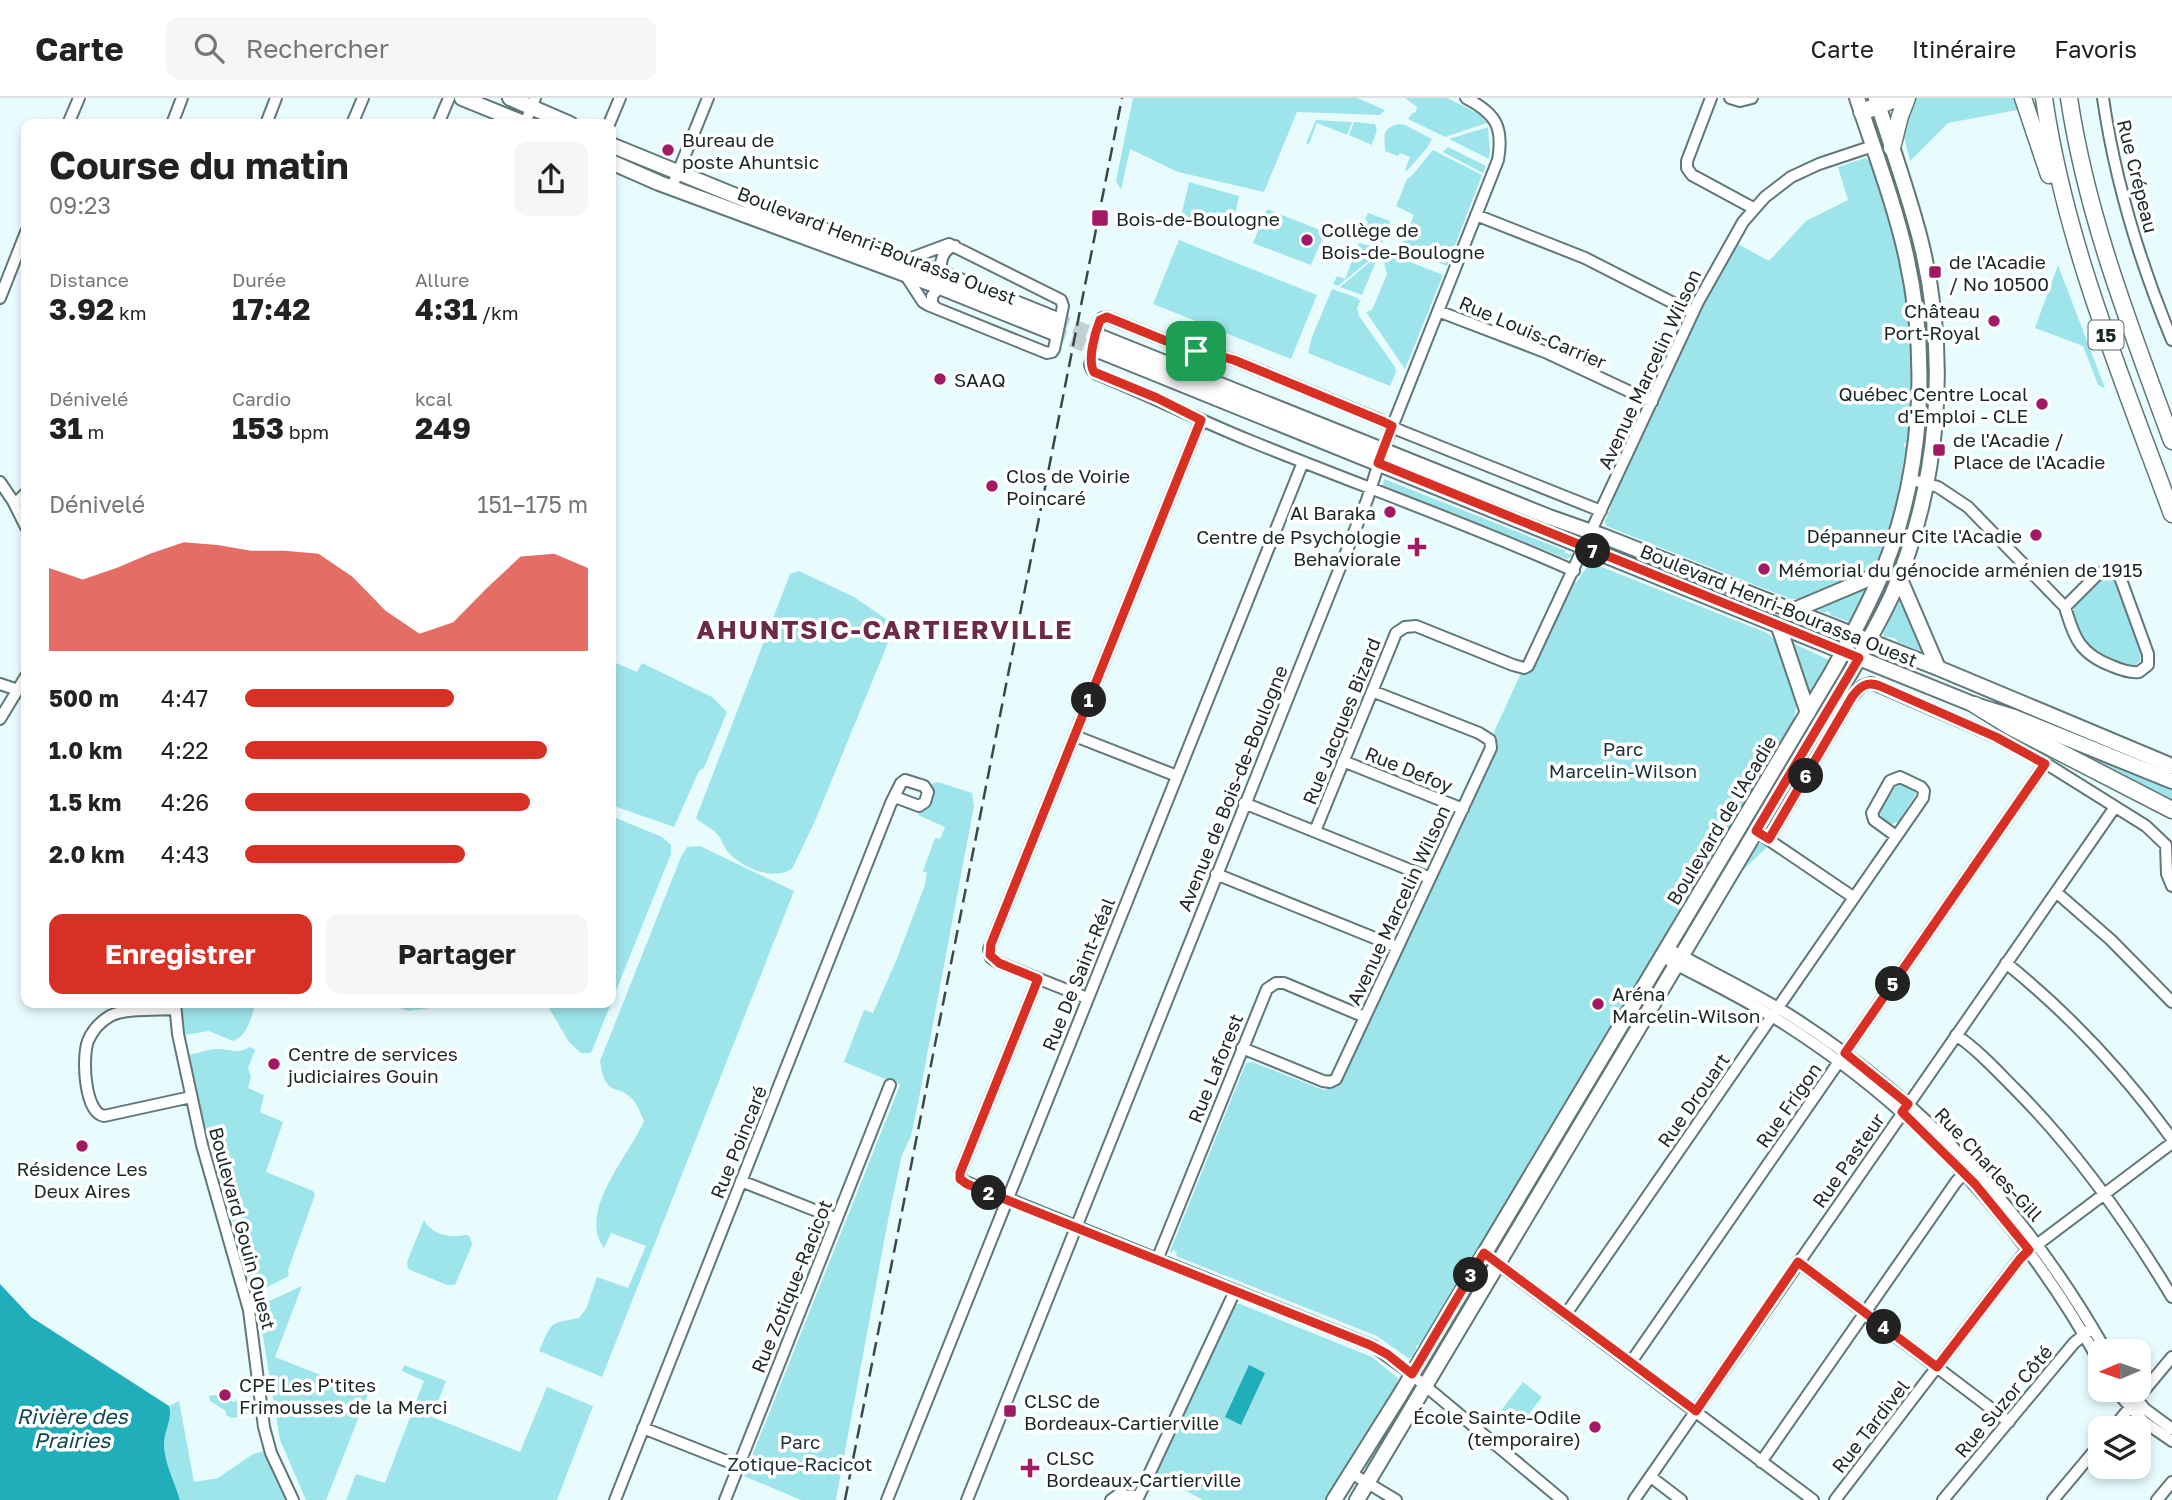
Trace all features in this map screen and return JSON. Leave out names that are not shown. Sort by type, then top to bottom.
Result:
[{"type":"highway","points":[[1859,105],[1898,98]]},
{"type":"highway","points":[[1892,148],[1906,98]]},
{"type":"highway","points":[[2023,98],[2080,257]]},
{"type":"highway","name":"15","points":[[2044,98],[2060,187],[2080,257],[2098,314],[2172,514]]},
{"type":"highway","name":"15","points":[[2069,98],[2078,152],[2096,228],[2172,442]]},
{"type":"highway","points":[[1975,705],[2011,727],[2172,810]]},
{"type":"main road","points":[[462,98],[513,119]]},
{"type":"main road","points":[[510,98],[534,103],[561,119]]},
{"type":"main road","name":"Boulevard de l'Acadie","points":[[1357,1500],[1679,960],[1763,835],[1869,641],[1899,577],[1912,540],[1926,483],[1934,428],[1937,366],[1933,303],[1926,261],[1877,102]]},
{"type":"main road","name":"Boulevard de l'Acadie","points":[[1334,1500],[1808,713],[1853,635],[1882,573],[1901,516],[1909,479],[1917,421],[1919,369],[1916,311],[1908,265],[1896,217],[1859,105]]},
{"type":"main road","name":"Boulevard Henri-Bourassa Ouest","points":[[616,148],[675,181],[906,276],[940,280]]},
{"type":"main road","name":"Boulevard Henri-Bourassa Ouest","points":[[616,163],[790,218],[906,260],[940,280],[1054,326]]},
{"type":"main road","points":[[1908,265],[1926,261]]},
{"type":"main road","name":"Boulevard Henri-Bourassa Ouest","points":[[1101,345],[1380,456],[1591,533],[1938,668],[2172,766]]},
{"type":"main road","name":"Boulevard Henri-Bourassa Ouest","points":[[1380,456],[1585,547],[1779,627],[2172,780]]},
{"type":"main road","points":[[1792,611],[1882,573]]},
{"type":"main road","points":[[1899,577],[1938,668]]},
{"type":"main road","points":[[1779,627],[1808,713]]},
{"type":"street","points":[[70,119],[79,98]]},
{"type":"street","points":[[174,119],[182,98]]},
{"type":"street","points":[[267,119],[276,98]]},
{"type":"street","points":[[354,119],[363,98]]},
{"type":"street","points":[[440,119],[449,98]]},
{"type":"street","points":[[611,119],[620,98]]},
{"type":"street","points":[[675,181],[708,98]]},
{"type":"street","name":"Avenue de Bois-de-Boulogne","points":[[967,1500],[1498,160],[1499,140],[1492,116],[1484,107],[1466,98]]},
{"type":"street","points":[[1711,98],[1687,161],[1687,168],[1692,175],[1753,208]]},
{"type":"street","points":[[1730,98],[1740,101],[1752,98]]},
{"type":"street","name":"Rue Crépeau","points":[[2103,98],[2113,156],[2130,221],[2172,340]]},
{"type":"street","name":"Avenue Marcelin Wilson","points":[[1522,667],[1527,667],[1531,662],[1693,313],[1729,244],[1753,208],[1774,189],[1802,171],[1873,146]]},
{"type":"street","points":[[1476,215],[1585,258],[1693,313]]},
{"type":"street","name":"Boulevard Henri-Bourassa Ouest","points":[[906,260],[943,244],[955,246],[1062,301],[1063,306],[1051,353],[936,308]]},
{"type":"street","points":[[0,298],[21,245]]},
{"type":"street","name":"Boulevard Henri-Bourassa Ouest","points":[[940,280],[941,263],[945,254],[955,246]]},
{"type":"street","points":[[906,276],[923,302],[936,308]]},
{"type":"street","points":[[936,308],[932,303],[932,296],[940,280]]},
{"type":"street","name":"Rue Louis-Carrier","points":[[1438,311],[1545,352],[1652,402]]},
{"type":"street","points":[[1574,571],[1201,420],[1094,372],[1090,365],[1100,320],[1111,318],[1176,345],[1234,360],[1601,511]]},
{"type":"street","points":[[1087,998],[999,963],[990,955],[991,944],[1201,420]]},
{"type":"street","name":"Rue De Saint-Réal","points":[[887,1500],[1303,461]]},
{"type":"street","points":[[1909,479],[1944,489],[1968,507],[2065,607],[2078,642],[2090,656],[2130,673],[2139,672],[2148,665],[2148,654],[2122,581],[2115,572],[2100,572],[2065,607]]},
{"type":"street","points":[[0,482],[21,517]]},
{"type":"street","points":[[15,504],[21,500]]},
{"type":"street","name":"Rue Jacques Bizard","points":[[1315,831],[1394,636],[1400,629],[1407,626],[1418,627],[1522,667]]},
{"type":"street","name":"Boulevard de l'Acadie","points":[[1763,835],[1852,697],[1864,685],[1871,683],[1996,737],[2045,764]]},
{"type":"street","points":[[0,684],[18,690]]},
{"type":"street","points":[[0,719],[21,685]]},
{"type":"street","name":"Avenue Marcelin Wilson","points":[[1242,1048],[1328,1082],[1337,1077],[1490,750],[1491,743],[1488,738],[1372,691]]},
{"type":"street","points":[[1075,736],[1177,776]]},
{"type":"street","name":"Rue Defoy","points":[[1343,761],[1463,809]]},
{"type":"street","points":[[2045,764],[2146,826],[2165,843],[2167,874],[2172,886]]},
{"type":"street","name":"Rue Frigon","points":[[1631,1362],[2045,764]]},
{"type":"street","name":"Rue Drouart","points":[[1566,1314],[1853,897],[1896,836],[1924,795],[1921,787],[1900,777],[1890,781],[1871,813],[1874,820],[1896,836]]},
{"type":"street","name":"Rue Poincaré","points":[[615,1500],[895,797]]},
{"type":"street","points":[[1244,803],[1430,878]]},
{"type":"street","name":"Rue Pasteur","points":[[1634,1500],[2115,807]]},
{"type":"street","points":[[1763,835],[1853,897]]},
{"type":"street","points":[[1216,874],[1397,947]]},
{"type":"street","points":[[2056,892],[2111,940],[2172,1002]]},
{"type":"street","name":"Rue Charles-Gill","points":[[1664,952],[1774,1012],[1842,1057],[1905,1108],[2004,1202],[2095,1339]]},
{"type":"street","points":[[2006,963],[2081,1032],[2143,1101],[2172,1141]]},
{"type":"street","points":[[1038,979],[960,1173],[960,1179],[1373,1346],[1412,1374],[1562,1500]]},
{"type":"street","name":"Rue Laforest","points":[[1157,1260],[1265,991],[1276,983],[1287,984],[1365,1017]]},
{"type":"street","points":[[159,1008],[119,1013],[102,1021],[91,1034],[86,1049],[88,1088],[94,1110],[100,1116],[191,1097]]},
{"type":"street","name":"Boulevard Gouin Ouest","points":[[175,1008],[191,1097],[249,1310],[265,1434],[274,1461],[293,1500]]},
{"type":"street","points":[[1956,1035],[1995,1068],[2059,1137],[2105,1194],[2172,1297]]},
{"type":"street","name":"Rue Zotique-Racicot","points":[[725,1500],[890,1085]]},
{"type":"street","name":"Rue Tardivel","points":[[1835,1500],[2020,1259],[2033,1246],[2172,1141]]},
{"type":"street","points":[[1761,1462],[1956,1182],[1968,1169]]},
{"type":"street","points":[[741,1181],[837,1219]]},
{"type":"street","points":[[1484,1253],[1813,1500]]},
{"type":"street","points":[[1798,1262],[2009,1422]]},
{"type":"street","points":[[1111,1500],[1118,1495],[1138,1498],[1235,1291]]},
{"type":"street","name":"Rue Charles-Gill","points":[[2088,1331],[2091,1339]]},
{"type":"street","name":"Rue Suzor Côté","points":[[1943,1500],[2074,1343],[2088,1331]]},
{"type":"street","points":[[2123,1416],[2172,1357]]},
{"type":"street","points":[[2130,1402],[2172,1429]]},
{"type":"street","points":[[2133,1404],[2150,1427],[2172,1441]]},
{"type":"street","points":[[643,1428],[738,1466]]},
{"type":"street","points":[[2053,1500],[2088,1458]]},
{"type":"street","points":[[1351,1473],[1396,1500]]},
{"type":"street","points":[[1651,1477],[1681,1500]]},
{"type":"street","points":[[2157,1500],[2172,1482]]},
{"type":"green space","points":[[1133,98],[1357,98],[1385,110],[1380,115],[1297,112],[1264,192],[1178,172],[1130,149],[1121,190],[1116,181]]},
{"type":"green space","points":[[1405,98],[1447,98],[1481,115],[1487,123],[1445,137],[1408,119],[1416,112],[1417,107]]},
{"type":"green space","points":[[1913,98],[2016,98],[2023,109],[1948,123],[1910,161],[1903,133]]},
{"type":"green space","points":[[1876,119],[1909,220],[1906,221],[1872,120]]},
{"type":"green space","points":[[1316,120],[1352,123],[1347,135],[1317,123],[1309,144],[1306,143]]},
{"type":"green space","points":[[1354,122],[1375,124],[1377,131],[1371,146],[1349,135]]},
{"type":"green space","points":[[1398,124],[1432,139],[1407,171],[1405,170],[1410,157],[1385,151],[1386,131]]},
{"type":"green space","points":[[1488,127],[1489,159],[1449,139]]},
{"type":"green space","points":[[1448,147],[1486,166],[1483,173],[1443,152]]},
{"type":"green space","points":[[1433,150],[1482,175],[1447,266],[1400,247],[1414,215],[1396,206],[1407,179]]},
{"type":"green space","points":[[1865,158],[1870,161],[1894,237],[1908,314],[1911,365],[1910,416],[1901,475],[1889,529],[1872,568],[1859,577],[1812,595],[1791,599],[1606,526],[1610,506],[1716,280],[1738,244],[1769,261],[1806,221],[1848,200],[1838,167]]},
{"type":"green space","points":[[1189,182],[1239,196],[1232,227],[1181,217]]},
{"type":"green space","points":[[1267,209],[1325,232],[1311,265],[1253,243]]},
{"type":"green space","points":[[1368,213],[1390,221],[1382,243],[1363,234]]},
{"type":"green space","points":[[1179,240],[1317,295],[1291,359],[1153,304]]},
{"type":"green space","points":[[1359,243],[1381,251],[1338,286],[1333,284],[1337,276],[1345,279]]},
{"type":"green space","points":[[1382,252],[1362,295],[1340,287]]},
{"type":"green space","points":[[1391,257],[1398,257],[1443,275],[1405,369],[1366,312],[1372,310],[1387,274],[1384,262]]},
{"type":"green space","points":[[2058,265],[2105,388],[2098,385],[2083,346],[2035,328]]},
{"type":"green space","points":[[1921,275],[1929,336],[1927,437],[1923,437],[1917,276]]},
{"type":"green space","points":[[1332,289],[1361,299],[1357,308],[1359,316],[1395,367],[1396,372],[1390,386],[1308,353]]},
{"type":"green space","points":[[1384,479],[1566,551],[1565,553],[1572,556],[1567,559],[1383,485]]},
{"type":"green space","name":"Parc Marcelin-Wilson","points":[[1592,563],[1767,633],[1779,647],[1786,664],[1797,701],[1794,719],[1420,1345],[1417,1345],[1413,1357],[1408,1358],[1377,1336],[1176,1256],[1177,1252],[1173,1250],[1171,1254],[1170,1251],[1246,1063],[1252,1062],[1324,1090],[1339,1083],[1495,750],[1497,742],[1494,732],[1520,675],[1529,673],[1534,667],[1574,582],[1576,583]]},
{"type":"green space","points":[[799,571],[854,597],[892,623],[890,638],[815,821],[792,869],[768,873],[751,868],[736,859],[726,850],[720,837],[696,818],[790,574]]},
{"type":"green space","points":[[2105,577],[2112,578],[2116,583],[2141,651],[2140,661],[2135,665],[2127,665],[2098,653],[2087,644],[2073,614],[2074,606]]},
{"type":"green space","points":[[1868,585],[1850,622],[1814,608]]},
{"type":"green space","points":[[1900,597],[1925,653],[1898,642],[1895,638],[1884,637]]},
{"type":"green space","points":[[1792,643],[1829,660],[1809,695]]},
{"type":"green space","points":[[616,663],[637,672],[642,663],[712,697],[727,712],[704,768],[699,771],[674,827],[616,807]]},
{"type":"green space","points":[[1809,723],[1803,741],[1682,944],[1678,941]]},
{"type":"green space","points":[[2035,734],[2172,790],[2172,807]]},
{"type":"green space","name":"Parc Zotique-Racicot","points":[[938,782],[972,793],[974,806],[919,1098],[911,1136],[902,1155],[889,1215],[836,1500],[801,1500],[744,1476],[900,1085],[844,1062],[864,1010],[873,1013],[896,961],[925,885],[927,873],[923,871],[935,838],[940,839],[945,827],[918,815],[929,808],[934,793],[931,784]]},
{"type":"green space","points":[[1896,785],[1908,786],[1916,794],[1898,822],[1891,824],[1882,818],[1879,812]]},
{"type":"green space","points":[[616,818],[662,837],[671,845],[671,854],[616,991]]},
{"type":"green space","points":[[1762,843],[1768,846],[1738,875],[1756,845]]},
{"type":"green space","points":[[700,846],[794,891],[602,1377],[539,1351],[552,1325],[579,1318],[586,1309],[597,1277],[628,1288],[646,1246],[611,1233],[604,1248],[597,1233],[597,1217],[608,1184],[644,1121],[628,1095],[609,1086],[600,1061],[681,857],[687,847]]},
{"type":"green space","points":[[1661,970],[1665,973],[1501,1246],[1497,1243]]},
{"type":"green space","points":[[181,1008],[254,1008],[246,1030],[233,1041],[209,1031],[184,1035]]},
{"type":"green space","points":[[400,1008],[429,1008],[409,1011]]},
{"type":"green space","points":[[549,1008],[609,1008],[591,1053],[581,1053],[569,1042]]},
{"type":"green space","points":[[250,1047],[255,1050],[248,1068],[251,1077],[248,1088],[264,1095],[260,1112],[283,1122],[266,1172],[313,1191],[315,1195],[288,1270],[289,1276],[265,1288],[250,1281],[204,1124],[189,1061],[191,1054],[215,1049],[241,1051]]},
{"type":"green space","points":[[424,1220],[432,1230],[442,1235],[470,1237],[472,1245],[455,1285],[447,1285],[408,1269],[407,1262]]},
{"type":"green space","points":[[302,1286],[275,1357],[368,1394],[326,1500],[306,1500],[280,1440],[259,1312],[267,1302]]},
{"type":"green space","points":[[1236,1304],[1372,1357],[1398,1378],[1397,1384],[1324,1500],[1203,1500],[1156,1475]]},
{"type":"green space","points":[[404,1365],[446,1381],[432,1417],[520,1452],[547,1387],[593,1406],[557,1500],[346,1500],[356,1474],[385,1483],[424,1381],[402,1371]]},
{"type":"green space","points":[[1523,1382],[1542,1397],[1518,1428],[1499,1413]]},
{"type":"green space","points":[[1409,1392],[1413,1395],[1369,1468],[1364,1465]]},
{"type":"green space","points":[[222,1394],[223,1400],[231,1398],[232,1402],[238,1401],[240,1410],[246,1409],[247,1415],[232,1418],[210,1401],[209,1396]]},
{"type":"green space","points":[[179,1401],[194,1482],[218,1478],[253,1454],[265,1451],[287,1500],[180,1500],[164,1451],[169,1406]]},
{"type":"water","name":"Rivière des Prairies","points":[[0,1284],[31,1317],[169,1406],[164,1451],[180,1500],[0,1500]]},
{"type":"water","points":[[1249,1365],[1265,1373],[1241,1425],[1225,1417]]},
{"type":"tunnel","points":[[1055,319],[1103,338]]},
{"type":"tunnel","points":[[1052,332],[1100,351]]},
{"type":"railway","points":[[845,1500],[1122,98]]},
{"type":"place","name":"Bureau de poste Ahuntsic","points":[[668,150]]},
{"type":"place","name":"Bois-de-Boulogne","points":[[1100,218]]},
{"type":"place","name":"Collège de Bois-de-Boulogne","points":[[1307,240]]},
{"type":"place","name":"de l'Acadie / No 10500","points":[[1935,272]]},
{"type":"place","name":"Château Port-Royal","points":[[1994,321]]},
{"type":"place","name":"SAAQ","points":[[940,379]]},
{"type":"place","name":"Québec Centre Local d'Emploi - CLE","points":[[2042,404]]},
{"type":"place","name":"de l'Acadie / Place de l'Acadie","points":[[1939,450]]},
{"type":"place","name":"Clos de Voirie Poincaré","points":[[992,486]]},
{"type":"place","name":"Al Baraka","points":[[1390,512]]},
{"type":"place","name":"Dépanneur Cite l'Acadie","points":[[2036,535]]},
{"type":"place","name":"Centre de Psychologie Behaviorale","points":[[1417,547]]},
{"type":"place","name":"Mémorial du génocide arménien de 1915","points":[[1764,569]]},
{"type":"place","name":"Aréna Marcelin-Wilson","points":[[1598,1004]]},
{"type":"place","name":"Centre de services judiciaires Gouin","points":[[274,1064]]},
{"type":"place","name":"Résidence Les Deux Aires","points":[[82,1146]]},
{"type":"place","name":"CPE Les P'tites Frimousses de la Merci","points":[[225,1395]]},
{"type":"place","name":"CLSC de Bordeaux-Cartierville","points":[[1010,1411]]},
{"type":"place","name":"École Sainte-Odile (temporaire)","points":[[1595,1427]]},
{"type":"place","name":"CLSC Bordeaux-Cartierville","points":[[1030,1468]]},
{"type":"district","name":"AHUNTSIC-CARTIERVILLE","points":[[885,629]]},
{"type":"route","points":[[1107,317],[1196,351],[1234,360],[1392,426],[1378,463],[1859,658],[1756,831],[1769,839],[1852,697],[1867,683],[1880,686],[1996,737],[2045,764],[1845,1053],[1908,1104],[1902,1112],[1975,1184],[2029,1250],[1937,1367],[1798,1262],[1696,1411],[1484,1253],[1412,1374],[1387,1354],[1370,1345],[960,1179],[960,1173],[1038,979],[995,961],[991,958],[989,949],[1201,420],[1094,372],[1090,365],[1099,323],[1102,318],[1107,317]]}]
